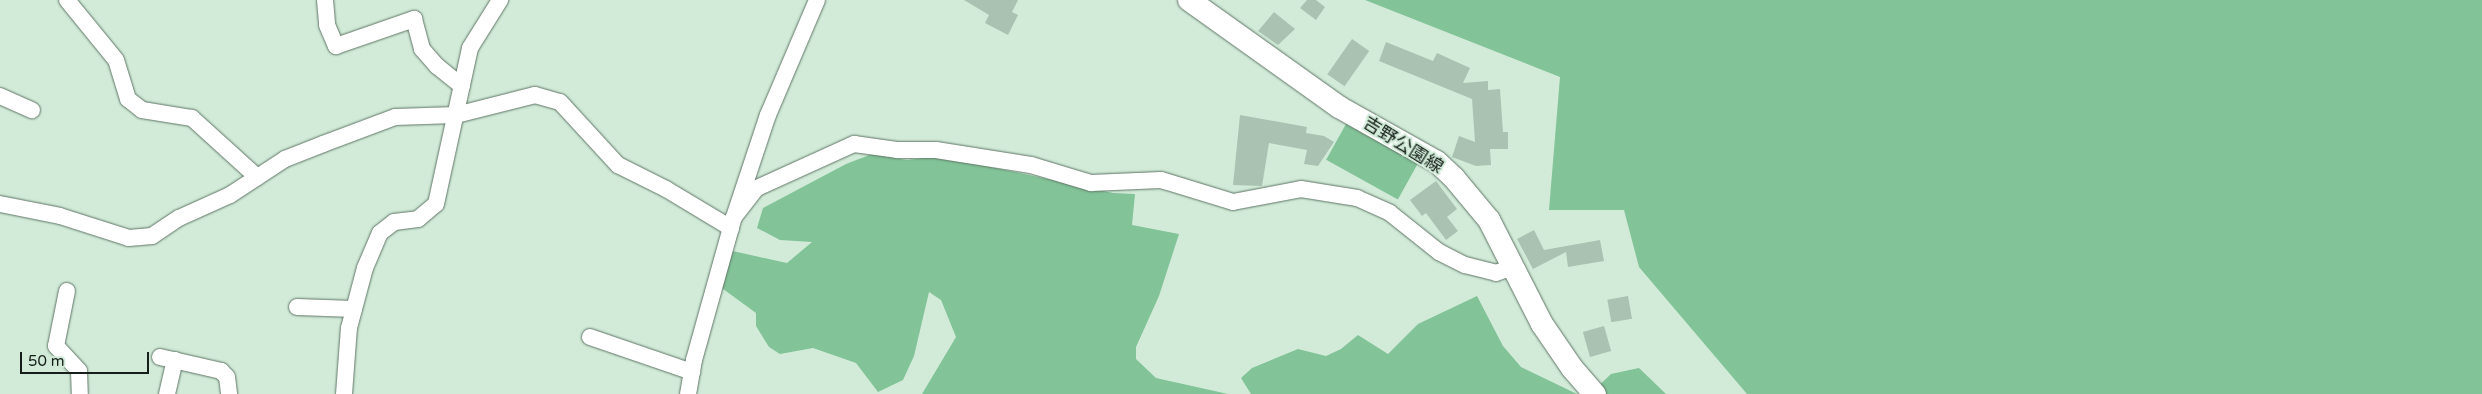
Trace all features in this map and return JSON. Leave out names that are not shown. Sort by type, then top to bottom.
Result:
[{"type":"main road","name":"吉野公園線","points":[[1189,0],[1339,106],[1437,162],[1470,195],[1515,266],[1542,324],[1572,368],[1595,394]]},
{"type":"street","points":[[67,0],[116,60],[128,99],[142,110],[192,118],[257,177]]},
{"type":"street","points":[[325,0],[327,25],[336,46],[414,19],[422,49],[437,66],[462,86]]},
{"type":"street","points":[[344,394],[349,328],[365,268],[380,233],[394,222],[418,219],[436,204],[470,48],[500,0]]},
{"type":"street","points":[[688,394],[692,372],[732,222],[768,115],[817,0]]},
{"type":"street","points":[[0,204],[60,216],[129,238],[152,236],[179,218],[230,195],[285,159],[395,117],[456,114],[536,95],[560,102],[618,165],[732,222]]},
{"type":"street","points":[[0,96],[32,110]]},
{"type":"street","points":[[732,222],[757,188],[854,144],[897,150],[936,150],[1030,165],[1091,184],[1161,180],[1234,202],[1301,189],[1357,198],[1390,213],[1440,252],[1465,265],[1496,273],[1515,266]]},
{"type":"street","points":[[67,291],[56,346],[79,371],[80,394]]},
{"type":"street","points":[[297,307],[354,309]]},
{"type":"street","points":[[590,337],[692,372]]},
{"type":"street","points":[[167,394],[168,359],[221,370],[227,377],[229,394]]},
{"type":"green space","points":[[1365,0],[2482,0],[2482,394],[1747,394],[1639,267],[1624,210],[1549,210],[1560,77]]},
{"type":"green space","points":[[1346,124],[1418,164],[1398,200],[1326,160]]},
{"type":"green space","points":[[872,154],[907,160],[940,156],[1113,193],[1135,194],[1132,225],[1179,234],[1159,296],[1136,347],[1136,359],[1156,378],[1228,394],[922,394],[956,337],[941,300],[929,292],[914,356],[903,380],[878,392],[856,363],[813,348],[780,354],[769,347],[756,326],[756,313],[719,286],[728,250],[787,263],[812,242],[780,240],[757,228],[763,208],[846,164]]},
{"type":"green space","points":[[1477,296],[1503,346],[1521,367],[1577,394],[1251,394],[1241,378],[1252,368],[1298,349],[1326,356],[1341,349],[1358,335],[1388,354],[1418,324]]},
{"type":"green space","points":[[1639,368],[1666,394],[1590,394],[1611,374]]},
{"type":"building","points":[[964,0],[1018,0],[1012,12],[1018,15],[1008,35],[985,23],[989,15]]},
{"type":"building","points":[[1307,0],[1316,0],[1325,7],[1316,20],[1300,8]]},
{"type":"building","points":[[1274,12],[1295,29],[1278,45],[1258,31]]},
{"type":"building","points":[[1352,39],[1369,51],[1345,86],[1327,74]]},
{"type":"building","points":[[1386,42],[1433,61],[1437,53],[1470,68],[1463,83],[1488,81],[1488,90],[1500,89],[1503,132],[1508,132],[1508,149],[1490,149],[1491,165],[1476,166],[1452,157],[1459,136],[1475,142],[1472,99],[1379,61]]},
{"type":"building","points":[[1240,115],[1307,127],[1306,133],[1324,136],[1334,142],[1318,166],[1304,164],[1307,150],[1269,143],[1262,186],[1233,185]]},
{"type":"building","points":[[1436,181],[1457,209],[1447,217],[1458,231],[1446,240],[1426,213],[1422,216],[1410,200]]},
{"type":"building","points":[[1534,230],[1544,250],[1600,240],[1604,261],[1568,267],[1566,252],[1533,269],[1517,239]]},
{"type":"building","points":[[1628,296],[1632,319],[1611,322],[1607,300]]},
{"type":"building","points":[[1604,326],[1611,351],[1590,357],[1583,332]]}]
